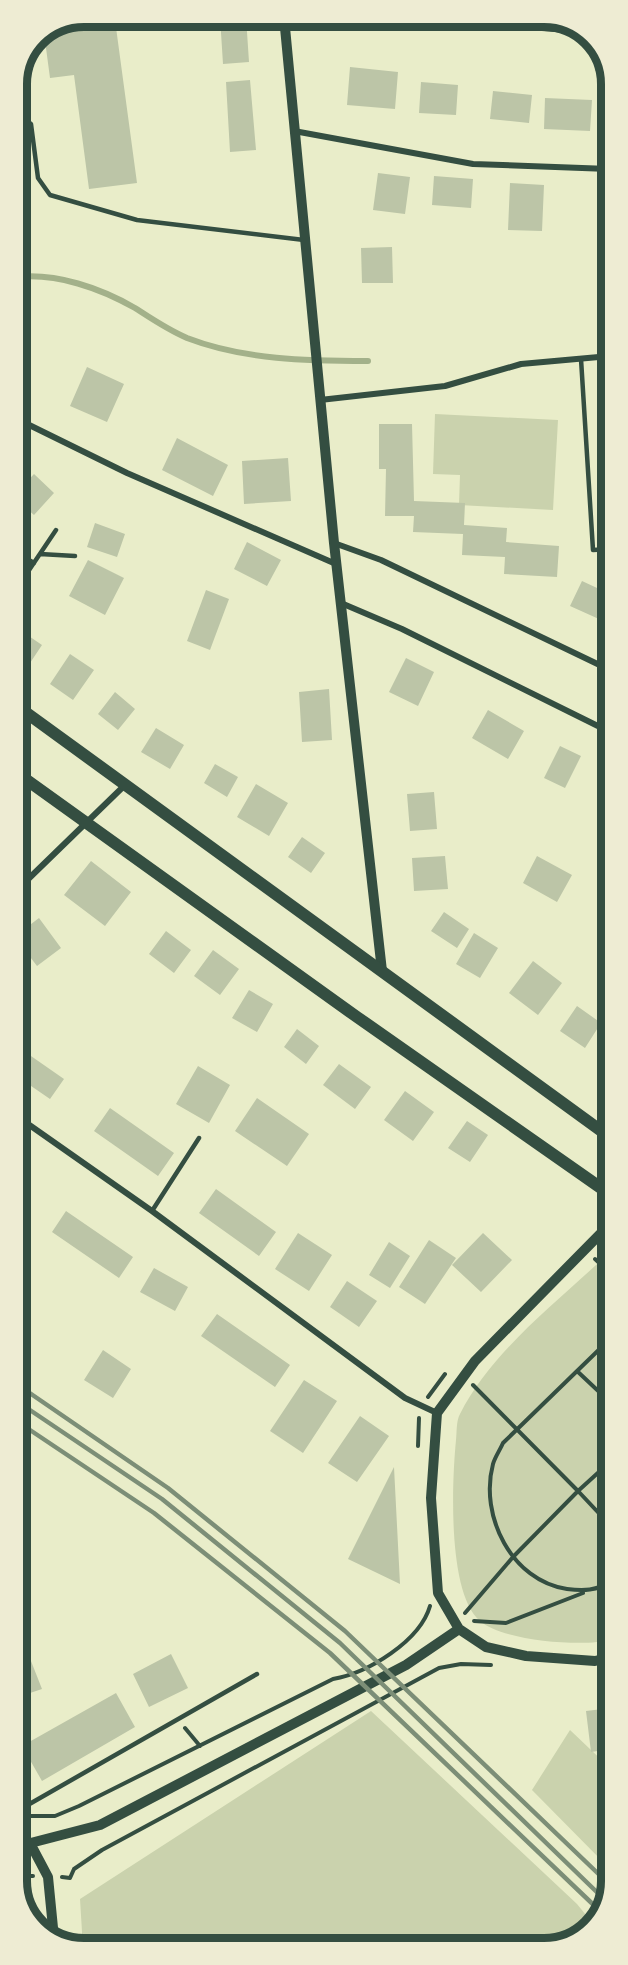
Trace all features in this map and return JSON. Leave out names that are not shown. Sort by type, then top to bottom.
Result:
[{"type":"main road","points":[[27,713],[601,1131]]},
{"type":"main road","points":[[27,779],[601,1188]]},
{"type":"street","points":[[285,27],[334,543],[382,971]]},
{"type":"street","points":[[294,131],[473,164],[601,169]]},
{"type":"street","points":[[320,400],[445,386],[521,364],[601,357]]},
{"type":"street","points":[[27,424],[127,473],[337,564]]},
{"type":"street","points":[[334,543],[381,560],[601,666]]},
{"type":"street","points":[[341,603],[402,629],[601,727]]},
{"type":"street","points":[[27,880],[126,783]]},
{"type":"street","points":[[27,1123],[152,1211],[405,1398],[437,1413]]},
{"type":"street","points":[[601,1233],[476,1361],[437,1413],[431,1498],[438,1593],[459,1629],[486,1647],[526,1656],[601,1660]]},
{"type":"street","points":[[27,1844],[100,1825],[357,1692],[406,1665],[459,1629]]},
{"type":"street","points":[[27,1837],[48,1877],[53,1928]]},
{"type":"lane","points":[[519,27],[563,30]]},
{"type":"lane","points":[[27,120],[31,124],[38,178],[50,195],[137,220],[304,240]]},
{"type":"lane","points":[[581,359],[593,550],[601,550]]},
{"type":"lane","points":[[27,573],[56,530]]},
{"type":"lane","points":[[40,554],[75,556]]},
{"type":"lane","points":[[27,559],[34,563]]},
{"type":"lane","points":[[152,1211],[199,1138]]},
{"type":"lane","points":[[27,1805],[257,1674]]},
{"type":"path","points":[[586,1267],[601,1253]]},
{"type":"path","points":[[595,1259],[601,1265]]},
{"type":"path","points":[[585,1592],[555,1587],[536,1578],[513,1557],[498,1533],[493,1514],[491,1485],[493,1464],[503,1443],[601,1348]]},
{"type":"path","points":[[577,1371],[601,1394]]},
{"type":"path","points":[[465,1391],[472,1379]]},
{"type":"path","points":[[478,1389],[601,1515]]},
{"type":"path","points":[[465,1614],[513,1557],[601,1470]]},
{"type":"path","points":[[461,1610],[470,1621],[506,1623],[601,1585]]},
{"type":"path","points":[[27,1815],[55,1816],[333,1679],[346,1677],[394,1652],[417,1631],[427,1616],[431,1600]]},
{"type":"path","points":[[70,1878],[74,1869],[102,1850],[439,1668],[461,1664],[496,1665]]},
{"type":"path","points":[[178,1719],[200,1746]]},
{"type":"green space","points":[[435,414],[558,420],[553,510],[459,505],[460,475],[433,474]]},
{"type":"green space","points":[[601,1260],[601,1642],[598,1642],[543,1641],[491,1628],[480,1621],[469,1607],[457,1562],[453,1482],[460,1414],[490,1368],[549,1307]]},
{"type":"green space","points":[[371,1711],[577,1904],[588,1917],[569,1932],[551,1938],[82,1938],[80,1899]]},
{"type":"green space","points":[[570,1730],[601,1759],[601,1860],[532,1790]]},
{"type":"building","points":[[116,27],[137,183],[89,189],[74,75],[50,78],[45,43],[53,37],[73,28]]},
{"type":"building","points":[[221,27],[247,27],[249,62],[223,64]]},
{"type":"building","points":[[593,57],[599,70],[595,71]]},
{"type":"building","points":[[350,67],[398,72],[395,109],[347,105]]},
{"type":"building","points":[[250,80],[256,150],[230,152],[226,82]]},
{"type":"building","points":[[421,82],[458,85],[456,115],[419,113]]},
{"type":"building","points":[[493,91],[532,95],[529,123],[490,119]]},
{"type":"building","points":[[545,98],[592,100],[590,131],[544,129]]},
{"type":"building","points":[[378,173],[410,177],[405,214],[373,210]]},
{"type":"building","points":[[434,176],[473,179],[471,208],[432,205]]},
{"type":"building","points":[[510,183],[544,185],[542,231],[508,230]]},
{"type":"building","points":[[392,247],[393,283],[362,283],[361,248]]},
{"type":"building","points":[[87,367],[124,384],[107,422],[70,406]]},
{"type":"building","points":[[598,380],[601,380],[601,431]]},
{"type":"building","points":[[379,424],[412,424],[414,501],[465,503],[464,525],[507,528],[506,542],[559,546],[557,577],[504,574],[505,557],[462,555],[463,534],[413,532],[414,516],[385,516],[386,469],[379,469]]},
{"type":"building","points":[[177,438],[228,465],[213,496],[162,470]]},
{"type":"building","points":[[288,458],[291,501],[244,504],[242,461]]},
{"type":"building","points":[[34,474],[54,493],[34,515],[27,509],[27,481]]},
{"type":"building","points":[[95,523],[125,534],[117,557],[87,547]]},
{"type":"building","points":[[247,542],[281,560],[267,586],[234,569]]},
{"type":"building","points":[[88,560],[124,578],[105,615],[69,596]]},
{"type":"building","points":[[582,581],[601,590],[601,620],[570,606]]},
{"type":"building","points":[[206,590],[229,599],[210,650],[187,641]]},
{"type":"building","points":[[27,635],[42,645],[27,668]]},
{"type":"building","points":[[70,654],[94,670],[73,700],[50,684]]},
{"type":"building","points":[[406,658],[434,672],[418,706],[389,692]]},
{"type":"building","points":[[329,689],[332,740],[302,742],[299,692]]},
{"type":"building","points":[[115,692],[135,709],[118,730],[98,714]]},
{"type":"building","points":[[488,710],[524,731],[508,759],[472,738]]},
{"type":"building","points":[[156,728],[184,745],[170,769],[141,752]]},
{"type":"building","points":[[560,746],[581,756],[565,788],[544,778]]},
{"type":"building","points":[[215,764],[238,777],[227,797],[204,783]]},
{"type":"building","points":[[256,784],[288,803],[269,836],[237,817]]},
{"type":"building","points":[[434,792],[437,829],[410,831],[407,794]]},
{"type":"building","points":[[302,837],[325,853],[311,873],[288,857]]},
{"type":"building","points":[[445,856],[448,889],[414,891],[412,858]]},
{"type":"building","points":[[537,856],[572,875],[557,902],[523,883]]},
{"type":"building","points":[[91,861],[131,892],[105,926],[64,895]]},
{"type":"building","points":[[444,912],[469,929],[457,948],[431,931]]},
{"type":"building","points":[[39,918],[61,948],[37,966],[27,953],[27,927]]},
{"type":"building","points":[[166,931],[191,950],[174,973],[149,954]]},
{"type":"building","points":[[474,933],[498,948],[480,978],[456,964]]},
{"type":"building","points":[[213,950],[239,969],[220,995],[194,976]]},
{"type":"building","points":[[533,961],[562,983],[538,1015],[509,993]]},
{"type":"building","points":[[249,990],[273,1004],[257,1032],[232,1018]]},
{"type":"building","points":[[577,1006],[601,1023],[585,1048],[560,1031]]},
{"type":"building","points":[[297,1029],[319,1046],[306,1064],[284,1047]]},
{"type":"building","points":[[27,1053],[64,1079],[50,1099],[27,1083]]},
{"type":"building","points":[[339,1064],[371,1087],[355,1109],[323,1085]]},
{"type":"building","points":[[198,1066],[230,1085],[209,1123],[176,1104]]},
{"type":"building","points":[[405,1091],[434,1112],[413,1141],[384,1120]]},
{"type":"building","points":[[257,1098],[309,1134],[287,1166],[235,1131]]},
{"type":"building","points":[[110,1108],[174,1153],[158,1176],[94,1131]]},
{"type":"building","points":[[467,1121],[488,1135],[470,1162],[448,1148]]},
{"type":"building","points":[[216,1189],[276,1232],[259,1256],[199,1213]]},
{"type":"building","points":[[66,1211],[133,1257],[119,1278],[52,1232]]},
{"type":"building","points":[[298,1233],[332,1255],[309,1291],[275,1269]]},
{"type":"building","points":[[483,1233],[512,1260],[481,1292],[452,1265]]},
{"type":"building","points":[[429,1240],[456,1258],[425,1304],[399,1287]]},
{"type":"building","points":[[389,1242],[410,1256],[390,1288],[369,1275]]},
{"type":"building","points":[[154,1268],[188,1287],[175,1311],[140,1292]]},
{"type":"building","points":[[347,1281],[377,1301],[359,1327],[330,1307]]},
{"type":"building","points":[[217,1314],[290,1365],[275,1387],[201,1336]]},
{"type":"building","points":[[103,1350],[131,1369],[113,1398],[84,1380]]},
{"type":"building","points":[[304,1380],[337,1401],[303,1453],[270,1431]]},
{"type":"building","points":[[360,1416],[389,1436],[357,1482],[328,1463]]},
{"type":"building","points":[[394,1467],[400,1584],[348,1559]]},
{"type":"building","points":[[27,1651],[42,1689],[27,1694]]},
{"type":"building","points":[[171,1654],[188,1688],[149,1707],[133,1674]]},
{"type":"building","points":[[116,1693],[135,1727],[42,1781],[27,1755],[27,1743]]},
{"type":"building","points":[[601,1709],[601,1750],[591,1752],[586,1711]]},
{"type":"waterway","points":[[27,276],[47,277],[93,288],[135,308],[180,335],[231,351],[299,360],[368,361]]},
{"type":"railway","points":[[27,1391],[168,1488],[345,1631],[601,1876]]},
{"type":"railway","points":[[27,1408],[162,1499],[340,1643],[599,1894]]},
{"type":"railway","points":[[27,1428],[154,1513],[330,1653],[595,1906]]}]
